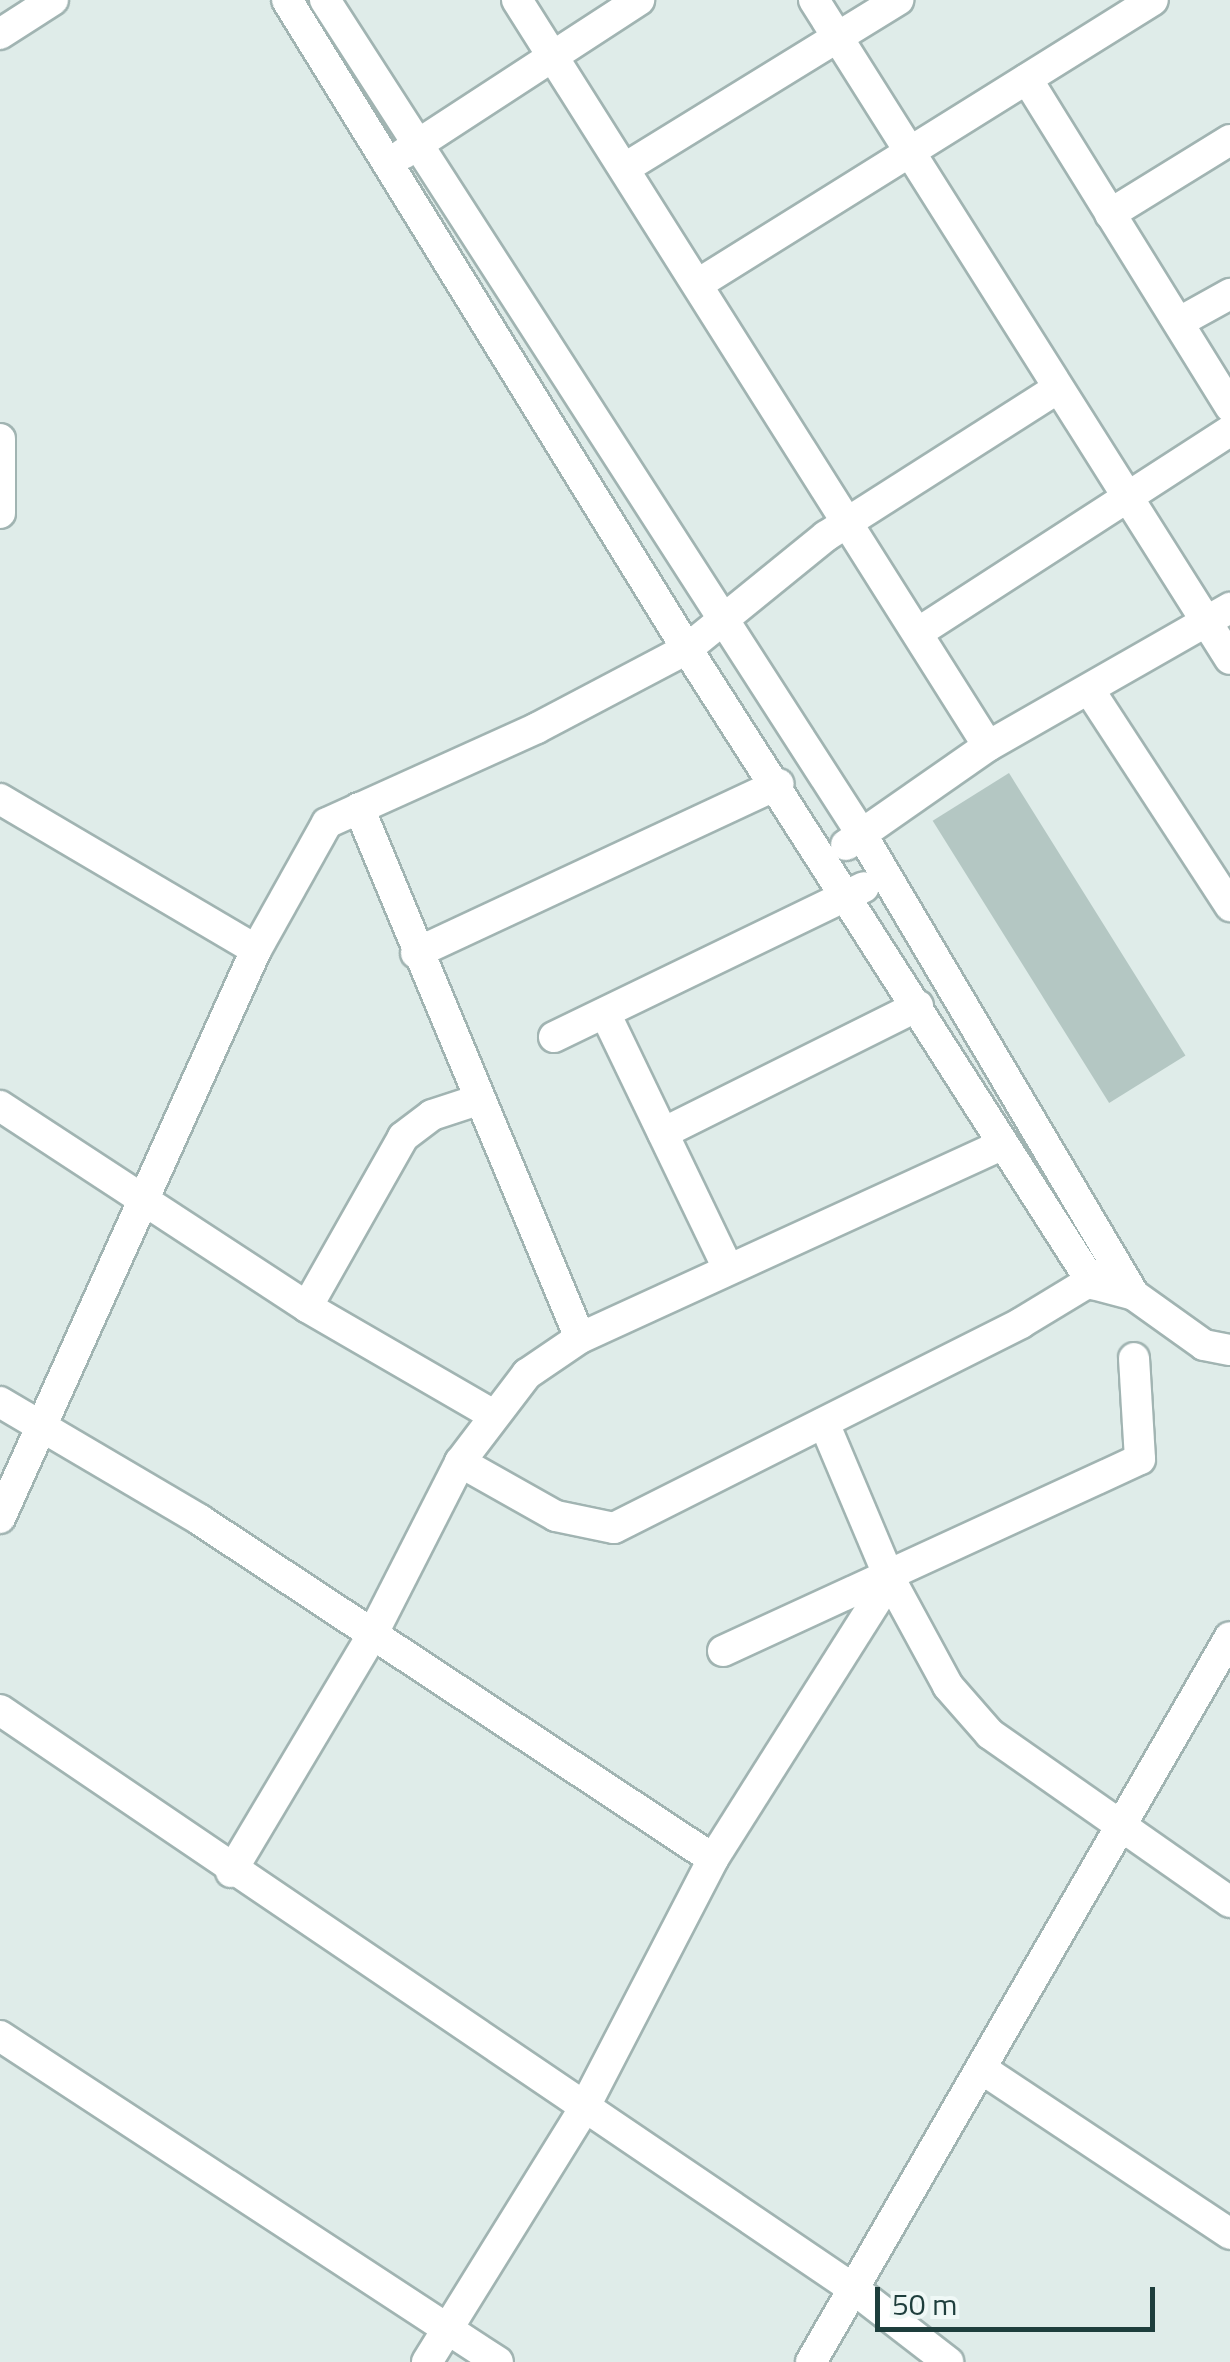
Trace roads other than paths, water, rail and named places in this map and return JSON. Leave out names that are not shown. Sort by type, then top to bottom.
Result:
[{"type":"street","points":[[0,34],[53,0]]},
{"type":"street","points":[[287,0],[687,649],[826,858],[1000,1146],[1093,1284],[1134,1294],[1204,1345],[1230,1350]]},
{"type":"street","points":[[325,0],[862,836],[1134,1294]]},
{"type":"street","points":[[517,0],[988,746]]},
{"type":"street","points":[[388,164],[639,0]]},
{"type":"street","points":[[814,0],[1128,497],[1218,616],[1230,659]]},
{"type":"street","points":[[625,168],[898,0]]},
{"type":"street","points":[[698,284],[1153,0]]},
{"type":"street","points":[[1027,79],[1110,214],[1183,320],[1230,407]]},
{"type":"street","points":[[1110,214],[1230,140]]},
{"type":"street","points":[[1183,320],[1230,294]]},
{"type":"street","points":[[0,1518],[256,950],[326,823],[537,728],[687,649],[848,522],[1058,388]]},
{"type":"street","points":[[919,632],[1230,430]]},
{"type":"street","points":[[0,438],[0,513]]},
{"type":"street","points":[[826,858],[988,746],[1218,616]]},
{"type":"street","points":[[1090,690],[1230,906]]},
{"type":"street","points":[[416,953],[778,784]]},
{"type":"street","points":[[0,799],[256,950]]},
{"type":"street","points":[[359,808],[475,1101],[580,1338]]},
{"type":"street","points":[[554,1037],[884,877]]},
{"type":"street","points":[[663,1133],[918,1006]]},
{"type":"street","points":[[605,1013],[727,1267]]},
{"type":"street","points":[[307,1307],[402,1137],[432,1115],[475,1101]]},
{"type":"street","points":[[0,1106],[307,1307],[490,1413]]},
{"type":"street","points":[[231,1872],[370,1639],[460,1462],[490,1413],[580,1338],[727,1267],[1000,1146]]},
{"type":"street","points":[[1029,1189],[1061,1169]]},
{"type":"street","points":[[460,1462],[556,1516],[614,1528],[1093,1284],[1117,1262]]},
{"type":"street","points":[[723,1651],[890,1579],[1140,1459],[1134,1358]]},
{"type":"street","points":[[0,1402],[200,1520],[370,1639],[712,1859]]},
{"type":"street","points":[[824,1423],[890,1579],[948,1686],[990,1734],[1230,1902]]},
{"type":"street","points":[[428,2362],[583,2110],[712,1859],[890,1579]]},
{"type":"street","points":[[811,2362],[1230,1638]]},
{"type":"street","points":[[0,1710],[231,1872],[856,2290],[948,2362]]},
{"type":"street","points":[[0,2036],[498,2362]]},
{"type":"street","points":[[982,2069],[1230,2234]]}]
